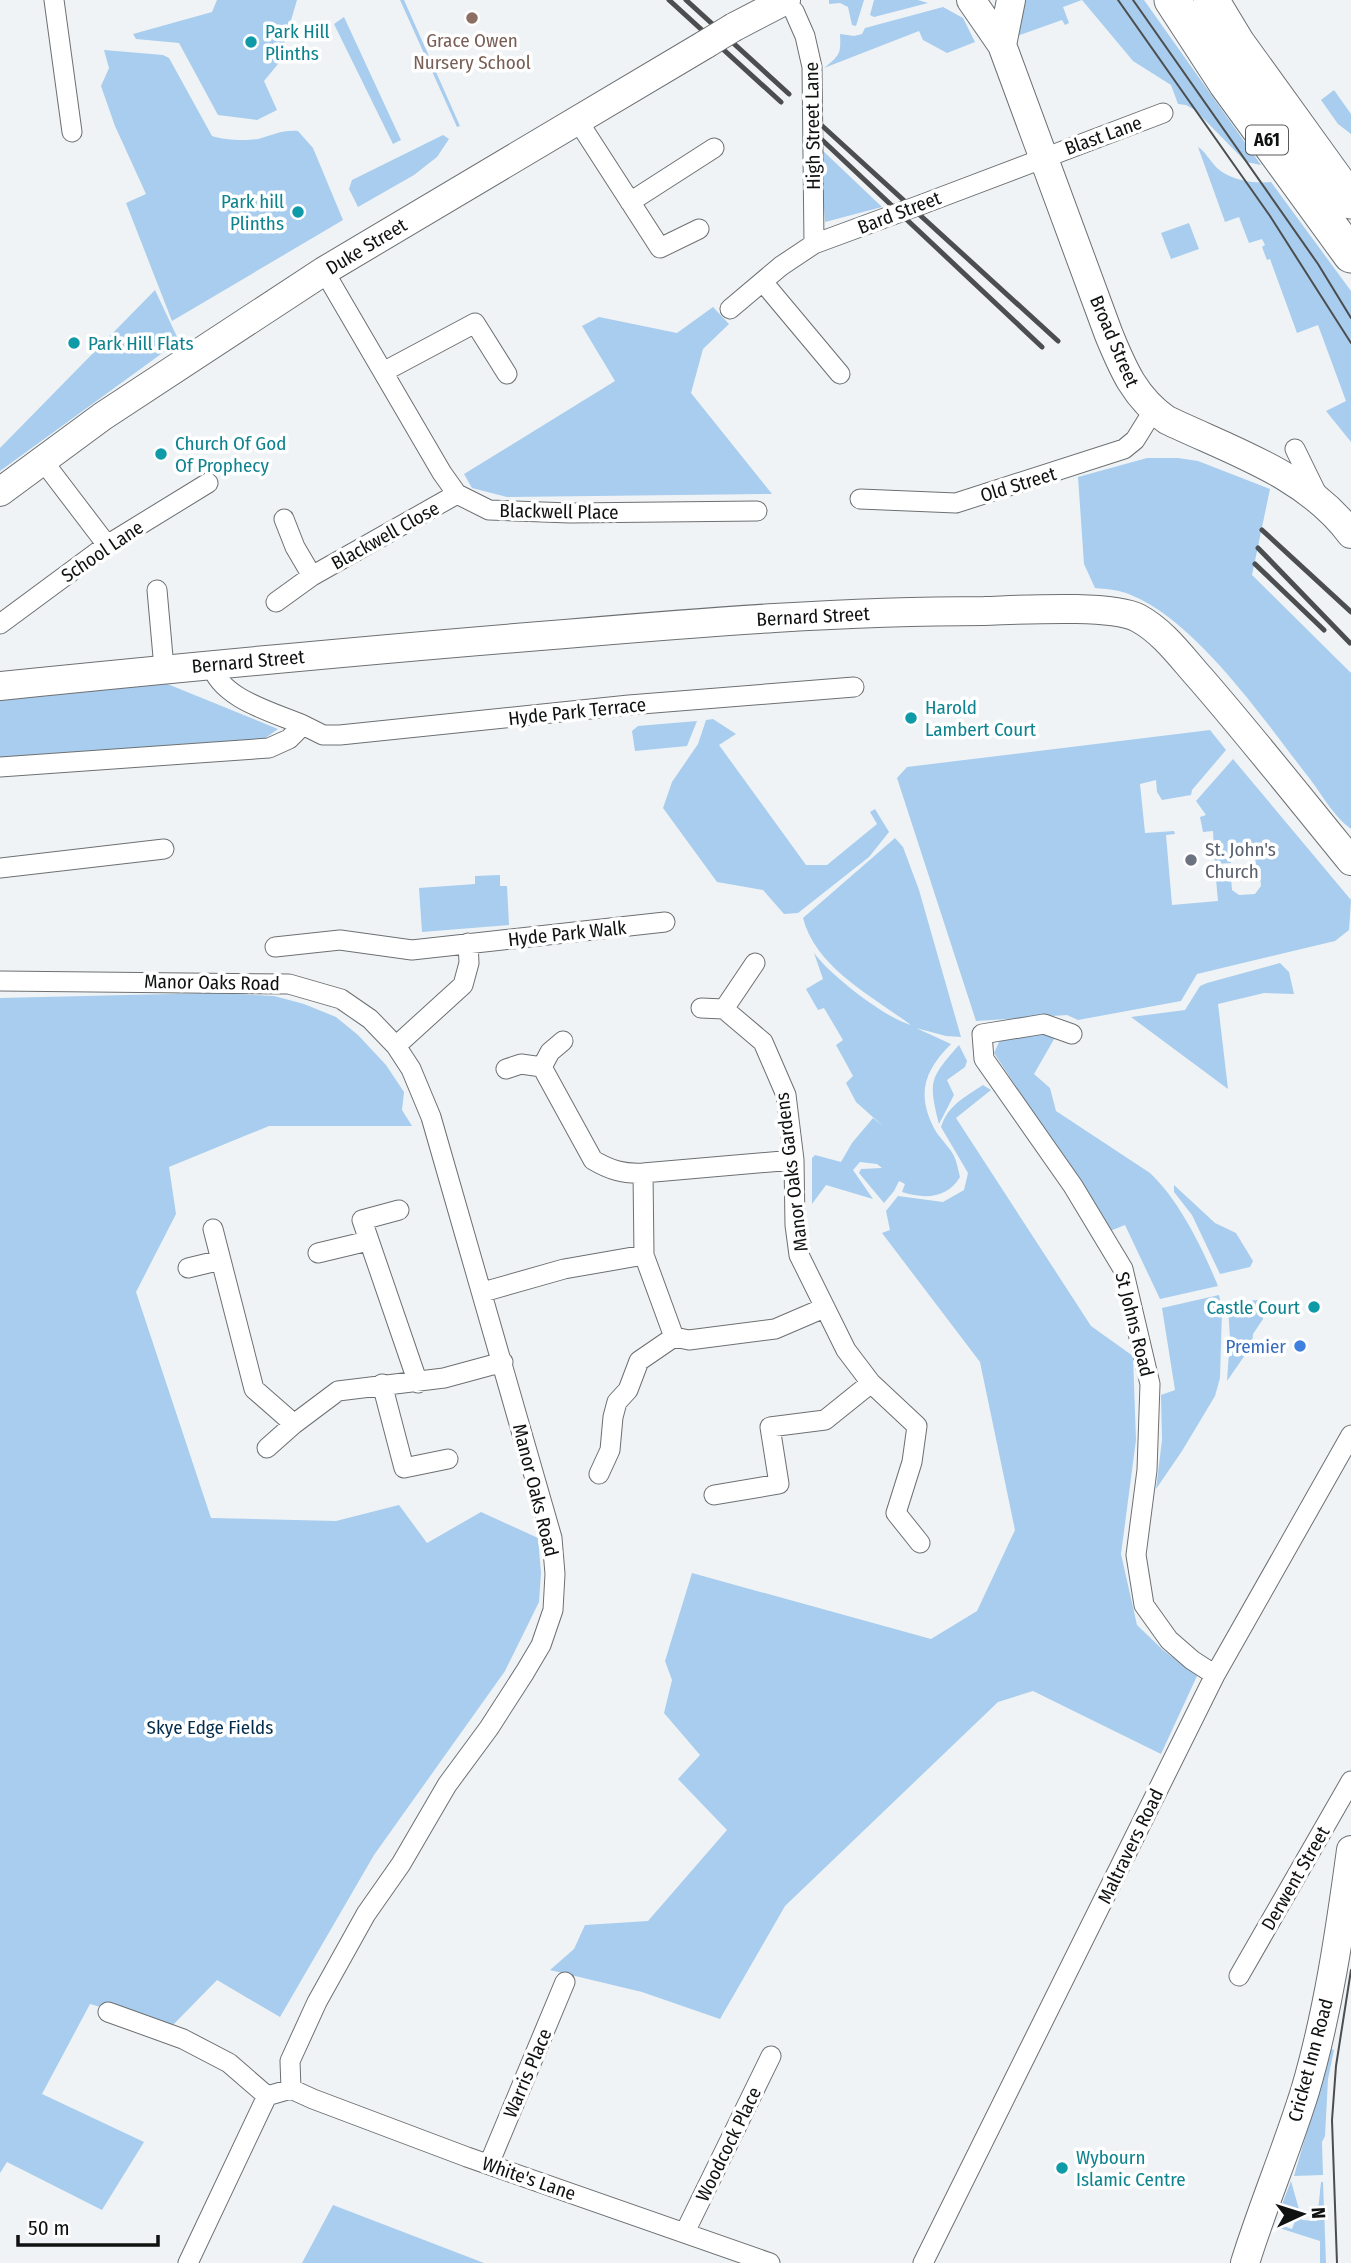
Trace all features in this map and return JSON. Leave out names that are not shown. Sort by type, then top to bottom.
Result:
[{"type":"highway","name":"A61","points":[[1172,0],[1226,83],[1351,255]]},
{"type":"highway","name":"A61","points":[[1211,0],[1237,43],[1351,201]]},
{"type":"main road","name":"Broad Street","points":[[971,0],[1002,45],[1121,365],[1136,393],[1153,411],[1167,420],[1271,469],[1320,499],[1351,534]]},
{"type":"main road","name":"Broad Street","points":[[1002,45],[1010,0]]},
{"type":"main road","name":"Duke Street","points":[[0,492],[103,415],[324,271],[706,44],[745,16],[790,5]]},
{"type":"main road","name":"Bernard Street","points":[[0,686],[164,668],[824,614],[1087,610],[1122,613],[1134,615],[1165,638],[1346,852]]},
{"type":"main road","name":"Cricket Inn Road","points":[[1245,2263],[1315,2055],[1337,1944],[1351,1850]]},
{"type":"street","points":[[54,0],[72,132]]},
{"type":"street","name":"High Street Lane","points":[[790,5],[807,44],[812,67],[814,244]]},
{"type":"street","name":"Blast Lane","points":[[1042,157],[1163,113]]},
{"type":"street","points":[[578,121],[660,248],[699,229]]},
{"type":"street","points":[[630,202],[714,148]]},
{"type":"street","name":"Bard Street","points":[[730,309],[780,266],[814,244],[1042,157]]},
{"type":"street","name":"Blackwell Place","points":[[324,271],[385,371],[442,473],[457,494],[489,510],[570,513],[757,510]]},
{"type":"street","points":[[763,282],[841,374]]},
{"type":"street","points":[[385,371],[475,323],[507,374]]},
{"type":"street","name":"Old Street","points":[[860,499],[956,503],[1124,449],[1135,440],[1153,411]]},
{"type":"street","points":[[1295,449],[1320,499]]},
{"type":"street","points":[[43,461],[107,545]]},
{"type":"street","name":"School Lane","points":[[0,624],[107,545],[208,483]]},
{"type":"street","name":"Blackwell Close","points":[[276,601],[312,576],[457,494]]},
{"type":"street","name":"Blackwell Close","points":[[284,519],[295,548],[312,576]]},
{"type":"street","name":"Bernard Street","points":[[157,590],[164,668]]},
{"type":"street","name":"Hyde Park Terrace","points":[[211,664],[214,676],[246,700],[323,735],[629,705],[854,687]]},
{"type":"street","points":[[0,767],[269,748],[289,739],[303,725]]},
{"type":"street","points":[[0,868],[164,849]]},
{"type":"street","name":"Hyde Park Walk","points":[[275,947],[340,940],[412,950],[665,922]]},
{"type":"street","points":[[396,1046],[463,985],[469,962],[468,943]]},
{"type":"street","points":[[701,1008],[724,1009],[755,963]]},
{"type":"street","name":"Manor Oaks Road","points":[[0,981],[289,984],[341,999],[370,1019],[396,1046],[411,1069],[432,1117],[552,1538],[555,1574],[552,1610],[541,1645],[489,1728],[447,1785],[401,1864],[366,1914],[317,2002],[290,2061],[291,2089]]},
{"type":"street","name":"Manor Oaks Gardens","points":[[724,1009],[763,1042],[786,1095],[794,1160],[795,1225],[799,1255],[846,1350],[871,1383],[917,1426],[912,1462],[896,1513],[920,1543]]},
{"type":"street","name":"St Johns Road","points":[[1072,1034],[1044,1024],[982,1034],[984,1059],[1073,1186],[1123,1269],[1150,1384],[1147,1470],[1136,1555],[1144,1605],[1169,1640],[1215,1675]]},
{"type":"street","points":[[542,1067],[550,1052],[563,1041]]},
{"type":"street","points":[[506,1069],[521,1064],[542,1067]]},
{"type":"street","points":[[542,1067],[593,1160],[607,1168],[626,1174],[794,1160]]},
{"type":"street","points":[[643,1173],[644,1255],[674,1337]]},
{"type":"street","points":[[399,1210],[362,1220],[418,1383]]},
{"type":"street","points":[[213,1229],[254,1389],[294,1424]]},
{"type":"street","points":[[318,1253],[368,1241]]},
{"type":"street","points":[[483,1292],[564,1269],[644,1255]]},
{"type":"street","points":[[188,1268],[221,1260]]},
{"type":"street","points":[[599,1474],[610,1450],[617,1402],[628,1390],[639,1361],[674,1337],[689,1340],[775,1329],[824,1308]]},
{"type":"street","points":[[267,1448],[338,1391],[382,1384],[418,1383],[503,1362]]},
{"type":"street","points":[[714,1494],[779,1483],[771,1427],[825,1420],[871,1383]]},
{"type":"street","points":[[382,1384],[404,1468],[448,1459]]},
{"type":"street","name":"Maltravers Road","points":[[923,2263],[1215,1675],[1351,1435]]},
{"type":"street","name":"Derwent Street","points":[[1239,1976],[1351,1781]]},
{"type":"street","name":"Warris Place","points":[[489,2164],[565,1982]]},
{"type":"street","points":[[108,2012],[183,2039],[229,2063],[267,2096]]},
{"type":"street","name":"Woodcock Place","points":[[685,2232],[771,2056]]},
{"type":"street","points":[[187,2263],[267,2096],[291,2089]]},
{"type":"street","name":"White's Lane","points":[[291,2089],[489,2164],[770,2263]]},
{"type":"green space","points":[[217,0],[297,0],[278,64],[264,81],[277,110],[257,120],[218,115],[179,43],[136,39],[133,34],[212,12]]},
{"type":"green space","points":[[400,0],[404,0],[460,126],[457,127]]},
{"type":"green space","points":[[829,0],[864,0],[856,26],[852,25],[848,7],[840,3],[829,4]]},
{"type":"green space","points":[[874,0],[918,0],[928,3],[874,17],[870,15]]},
{"type":"green space","points":[[1020,0],[1082,0],[1063,7],[1069,23],[1065,25],[1062,20],[1017,36]]},
{"type":"green space","points":[[1082,0],[1144,0],[1261,165],[1246,162],[1195,110],[1178,104],[1171,85],[1133,61]]},
{"type":"green space","points":[[943,7],[963,18],[975,42],[947,53],[923,40],[919,31],[824,68],[838,54],[840,34],[862,34],[865,28]]},
{"type":"green space","points":[[344,17],[401,140],[393,144],[334,24]]},
{"type":"green space","points":[[104,50],[163,55],[169,58],[212,136],[253,140],[282,132],[298,131],[313,148],[343,220],[172,321],[126,203],[146,194],[115,126],[101,86],[109,68]]},
{"type":"green space","points":[[1334,90],[1351,114],[1351,134],[1338,124],[1321,100]]},
{"type":"green space","points":[[443,135],[449,139],[437,157],[414,175],[358,207],[349,189],[352,180]]},
{"type":"green space","points":[[1198,147],[1217,168],[1229,176],[1250,182],[1271,182],[1351,291],[1351,442],[1326,411],[1346,401],[1318,325],[1297,333],[1270,259],[1267,260],[1262,247],[1265,245],[1262,239],[1249,243],[1239,217],[1225,222]]},
{"type":"green space","points":[[820,148],[882,207],[825,222]]},
{"type":"green space","points":[[1189,223],[1199,249],[1171,259],[1161,233]]},
{"type":"green space","points":[[155,290],[179,341],[0,471],[0,448]]},
{"type":"green space","points":[[713,307],[729,324],[703,349],[691,393],[772,494],[507,497],[472,488],[464,474],[615,381],[582,326],[599,317],[677,333]]},
{"type":"green space","points":[[1147,458],[1198,461],[1270,489],[1252,575],[1351,673],[1351,829],[1334,813],[1273,730],[1206,650],[1156,609],[1131,595],[1095,588],[1084,564],[1078,477]]},
{"type":"green space","points":[[165,683],[278,729],[264,739],[0,761],[0,700]]},
{"type":"green space","points":[[713,719],[736,734],[719,745],[806,865],[827,865],[877,824],[870,812],[875,809],[889,832],[869,857],[798,913],[784,914],[763,890],[717,882],[663,808],[672,782],[698,744],[706,720]]},
{"type":"green space","points":[[697,721],[687,746],[635,751],[632,731],[638,726]]},
{"type":"green space","points":[[1210,730],[1226,750],[1192,790],[1191,795],[1162,800],[1157,792],[1156,780],[1140,784],[1145,833],[1174,831],[1175,834],[1166,835],[1172,905],[1218,901],[1216,879],[1231,878],[1232,890],[1239,895],[1255,894],[1261,886],[1260,874],[1254,869],[1255,855],[1251,852],[1236,853],[1231,858],[1231,863],[1215,864],[1213,831],[1203,832],[1200,817],[1206,815],[1196,801],[1233,759],[1351,900],[1349,930],[1335,941],[1197,974],[1181,1001],[1078,1020],[1067,1015],[976,1021],[897,778],[907,767]]},
{"type":"green space","points":[[895,838],[903,847],[919,890],[961,1037],[916,1028],[951,1044],[929,1073],[925,1104],[936,1132],[954,1156],[960,1177],[949,1190],[927,1196],[902,1192],[905,1184],[899,1181],[884,1203],[859,1173],[861,1169],[882,1168],[877,1164],[860,1162],[853,1170],[873,1199],[826,1185],[812,1204],[812,1158],[815,1155],[841,1162],[852,1143],[873,1118],[884,1127],[856,1102],[846,1083],[853,1076],[836,1045],[843,1040],[824,1008],[818,1010],[806,989],[823,979],[814,953],[832,973],[859,995],[887,1014],[911,1025],[863,992],[833,966],[810,936],[803,918]]},
{"type":"green space","points":[[500,875],[500,886],[507,886],[509,925],[422,932],[419,888],[475,884],[475,876]]},
{"type":"green space","points":[[1280,963],[1289,972],[1294,994],[1264,993],[1218,1004],[1228,1089],[1131,1017],[1185,1010],[1200,986]]},
{"type":"green space","name":"Skye Edge Fields","points":[[213,993],[274,996],[336,1017],[358,1035],[386,1065],[404,1092],[402,1110],[412,1126],[269,1126],[169,1167],[176,1214],[136,1292],[211,1518],[336,1521],[399,1505],[427,1543],[481,1512],[538,1538],[541,1573],[539,1602],[505,1671],[374,1855],[280,2017],[217,1980],[171,2027],[90,2004],[42,2094],[144,2142],[102,2210],[7,2162],[0,2173],[0,998]]},
{"type":"green space","points":[[1044,1028],[1057,1034],[1034,1074],[1050,1088],[1056,1111],[1150,1173],[1161,1184],[1189,1226],[1218,1286],[1160,1299],[1125,1225],[1110,1231],[994,1053],[1000,1040]]},
{"type":"green space","points":[[959,1045],[967,1061],[965,1067],[947,1080],[954,1095],[939,1124],[933,1098],[934,1081],[942,1065]]},
{"type":"green space","points":[[983,1085],[991,1090],[956,1118],[1091,1326],[1133,1356],[1136,1440],[1121,1554],[1137,1625],[1163,1650],[1197,1676],[1161,1754],[1033,1691],[998,1702],[785,1906],[720,2019],[642,1992],[550,1970],[574,1949],[585,1925],[648,1921],[727,1830],[678,1779],[700,1755],[664,1713],[672,1680],[665,1661],[692,1573],[931,1639],[977,1611],[1015,1530],[980,1362],[882,1233],[890,1230],[886,1211],[898,1196],[943,1202],[964,1190],[968,1173],[941,1127],[953,1107]]},
{"type":"green space","points":[[1174,1185],[1215,1223],[1236,1233],[1253,1261],[1250,1267],[1220,1274],[1192,1215],[1174,1192]]},
{"type":"green space","points":[[1219,1295],[1222,1310],[1220,1378],[1215,1396],[1156,1489],[1162,1440],[1161,1395],[1175,1390],[1162,1308]]},
{"type":"green space","points":[[1257,1300],[1263,1303],[1263,1319],[1253,1334],[1252,1345],[1227,1381],[1229,1304]]},
{"type":"green space","points":[[1331,2049],[1334,2050],[1328,2079],[1325,2136],[1322,2142],[1323,2175],[1294,2176]]},
{"type":"green space","points":[[1291,2181],[1302,2220],[1317,2221],[1323,2182],[1326,2263],[1320,2263],[1320,2241],[1276,2227],[1277,2224],[1292,2229],[1295,2221],[1283,2216],[1285,2209],[1281,2207]]},
{"type":"green space","points":[[333,2205],[484,2263],[302,2263]]},
{"type":"tram line","points":[[1118,0],[1270,216],[1351,343]]},
{"type":"tram line","points":[[1133,0],[1318,264],[1351,318]]},
{"type":"tram line","points":[[1337,2263],[1332,2120],[1336,2066],[1351,1970]]},
{"type":"railway","points":[[669,0],[781,102]]},
{"type":"railway","points":[[686,0],[789,94]]},
{"type":"railway","points":[[819,123],[1058,341]]},
{"type":"railway","points":[[820,138],[1042,347]]},
{"type":"railway","points":[[1262,530],[1351,612]]},
{"type":"railway","points":[[1258,548],[1350,643]]},
{"type":"railway","points":[[1255,564],[1324,630]]},
{"type":"place","name":"Grace Owen Nursery School","points":[[472,18]]},
{"type":"place","name":"Park Hill Plinths","points":[[251,42]]},
{"type":"place","name":"Park hill Plinths","points":[[298,212]]},
{"type":"place","name":"Park Hill Flats","points":[[74,343]]},
{"type":"place","name":"Church Of God Of Prophecy","points":[[161,454]]},
{"type":"place","name":"Harold Lambert Court","points":[[911,718]]},
{"type":"place","name":"St. John's Church","points":[[1191,860]]},
{"type":"place","name":"Castle Court","points":[[1314,1307]]},
{"type":"place","name":"Premier","points":[[1300,1346]]},
{"type":"place","name":"Wybourn Islamic Centre","points":[[1062,2168]]}]
